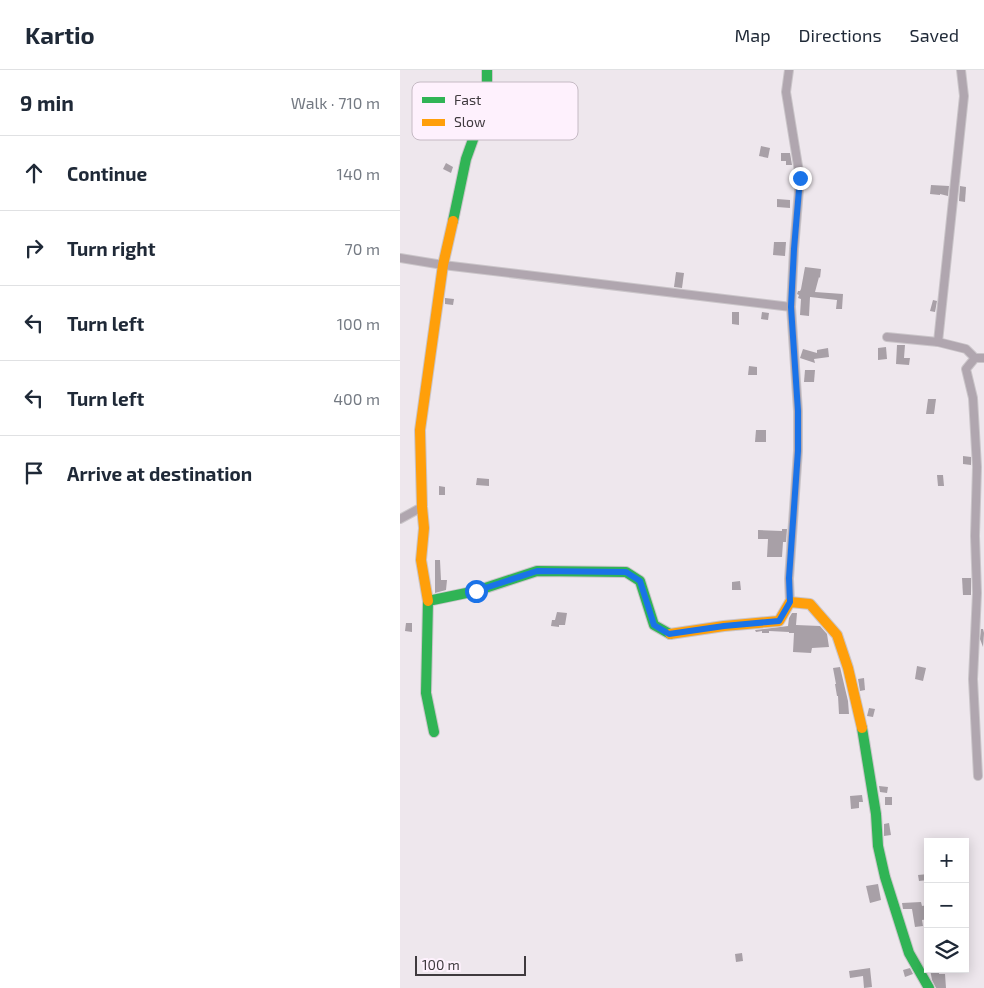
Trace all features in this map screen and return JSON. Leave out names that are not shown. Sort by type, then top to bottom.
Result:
[{"type":"street","points":[[428,601],[476,591],[537,571],[626,572],[640,581],[654,625],[669,634],[779,621],[790,602],[789,578],[798,451],[798,411],[791,307],[800,178],[786,92],[789,70]]},
{"type":"street","points":[[938,342],[964,96],[961,70]]},
{"type":"street","points":[[434,732],[426,693],[428,601],[421,560],[424,528],[420,430],[443,265],[466,158],[473,140]]},
{"type":"street","points":[[400,258],[443,265],[791,307]]},
{"type":"street","points":[[887,337],[938,342],[966,349],[975,358],[984,358]]},
{"type":"street","points":[[975,358],[966,369],[973,398],[977,467],[975,536],[977,593],[973,679],[978,776]]},
{"type":"street","points":[[400,519],[422,508]]},
{"type":"street","points":[[790,602],[810,604],[837,635],[848,668],[863,730],[876,814],[878,846],[884,877],[909,953],[929,988]]},
{"type":"building","points":[[761,146],[770,148],[768,158],[759,156]]},
{"type":"building","points":[[781,153],[790,153],[792,165],[786,165],[786,161],[781,161]]},
{"type":"building","points":[[446,163],[453,167],[451,173],[443,169]]},
{"type":"building","points":[[931,185],[949,186],[948,196],[930,194]]},
{"type":"building","points":[[960,186],[966,187],[965,202],[959,201]]},
{"type":"building","points":[[777,199],[790,200],[790,208],[777,207]]},
{"type":"building","points":[[774,242],[786,242],[785,256],[773,255]]},
{"type":"building","points":[[805,267],[821,269],[815,292],[843,294],[842,309],[836,309],[837,300],[810,297],[809,316],[800,315],[801,299],[798,298],[799,295],[797,294],[801,289]]},
{"type":"building","points":[[676,272],[684,273],[682,288],[674,287]]},
{"type":"building","points":[[445,298],[454,299],[453,305],[445,304]]},
{"type":"building","points":[[933,300],[937,301],[935,312],[930,311]]},
{"type":"building","points":[[732,312],[739,312],[739,325],[732,324]]},
{"type":"building","points":[[762,312],[769,313],[768,320],[761,319]]},
{"type":"building","points":[[897,345],[905,345],[904,358],[910,358],[909,365],[896,364]]},
{"type":"building","points":[[886,347],[887,359],[878,360],[878,348]]},
{"type":"building","points":[[828,348],[829,357],[814,359],[815,363],[800,358],[803,349],[817,353],[817,350]]},
{"type":"building","points":[[749,366],[757,367],[757,375],[748,375]]},
{"type":"building","points":[[805,370],[815,370],[814,382],[804,382]]},
{"type":"building","points":[[928,399],[936,399],[934,414],[926,414]]},
{"type":"building","points":[[756,430],[766,430],[766,442],[755,442]]},
{"type":"building","points":[[963,456],[971,457],[971,465],[963,464]]},
{"type":"building","points":[[937,475],[943,475],[944,486],[938,486]]},
{"type":"building","points":[[477,478],[489,479],[489,486],[476,485]]},
{"type":"building","points":[[439,486],[445,487],[445,495],[439,495]]},
{"type":"building","points":[[782,529],[787,529],[786,542],[783,542],[782,557],[767,557],[768,539],[758,539],[758,530],[782,531]]},
{"type":"building","points":[[435,560],[440,560],[441,580],[447,580],[446,590],[435,593]]},
{"type":"building","points":[[962,578],[971,578],[971,595],[963,595]]},
{"type":"building","points":[[740,581],[741,590],[732,590],[732,582]]},
{"type":"building","points":[[557,612],[567,613],[565,625],[559,625],[559,627],[551,626]]},
{"type":"building","points":[[792,613],[797,613],[796,625],[820,626],[827,634],[829,647],[812,648],[811,653],[793,652],[794,633],[769,631],[769,633],[762,633],[762,631],[756,632],[755,630],[788,626]]},
{"type":"building","points":[[406,623],[412,623],[412,632],[405,631]]},
{"type":"building","points":[[981,629],[983,629],[984,633],[983,647],[980,639]]},
{"type":"building","points":[[917,666],[926,668],[923,681],[915,679]]},
{"type":"building","points":[[840,667],[849,714],[839,714],[833,668]]},
{"type":"building","points":[[864,678],[865,690],[860,691],[858,679]]},
{"type":"building","points":[[869,708],[875,709],[873,717],[867,716]]},
{"type":"building","points":[[879,786],[888,787],[887,793],[880,792]]},
{"type":"building","points":[[862,795],[863,802],[859,802],[859,808],[851,809],[850,796]]},
{"type":"building","points":[[885,797],[892,797],[892,805],[885,805]]},
{"type":"building","points":[[889,823],[891,835],[884,836],[884,824]]},
{"type":"building","points":[[924,874],[924,880],[919,881],[918,875]]},
{"type":"building","points":[[878,884],[881,900],[870,903],[866,886]]},
{"type":"building","points":[[921,902],[922,906],[924,906],[923,926],[915,927],[912,909],[903,909],[902,903]]},
{"type":"building","points":[[742,953],[743,961],[736,962],[735,954]]},
{"type":"building","points":[[870,968],[872,987],[864,988],[863,976],[850,978],[849,971]]},
{"type":"building","points":[[910,968],[913,974],[905,977],[903,970]]},
{"type":"building","points":[[931,973],[945,974],[946,988],[936,988]]},
{"type":"traffic: fast","points":[[487,70],[487,82]]},
{"type":"traffic: fast","points":[[453,221],[466,159],[473,140]]},
{"type":"traffic: fast","points":[[434,732],[426,693],[428,601],[476,591],[537,571],[626,572],[640,581],[654,625],[670,634]]},
{"type":"traffic: fast","points":[[862,728],[876,814],[878,846],[885,877],[909,953],[929,988]]},
{"type":"traffic: slow","points":[[428,601],[421,560],[424,528],[420,430],[443,265],[453,221]]},
{"type":"traffic: slow","points":[[670,634],[724,626],[779,621],[790,602],[810,604],[837,635],[848,668],[862,728]]},
{"type":"route","points":[[476,591],[537,571],[626,572],[640,581],[654,625],[669,634],[779,621],[790,602],[789,578],[798,451],[798,411],[791,307],[800,178]]}]
